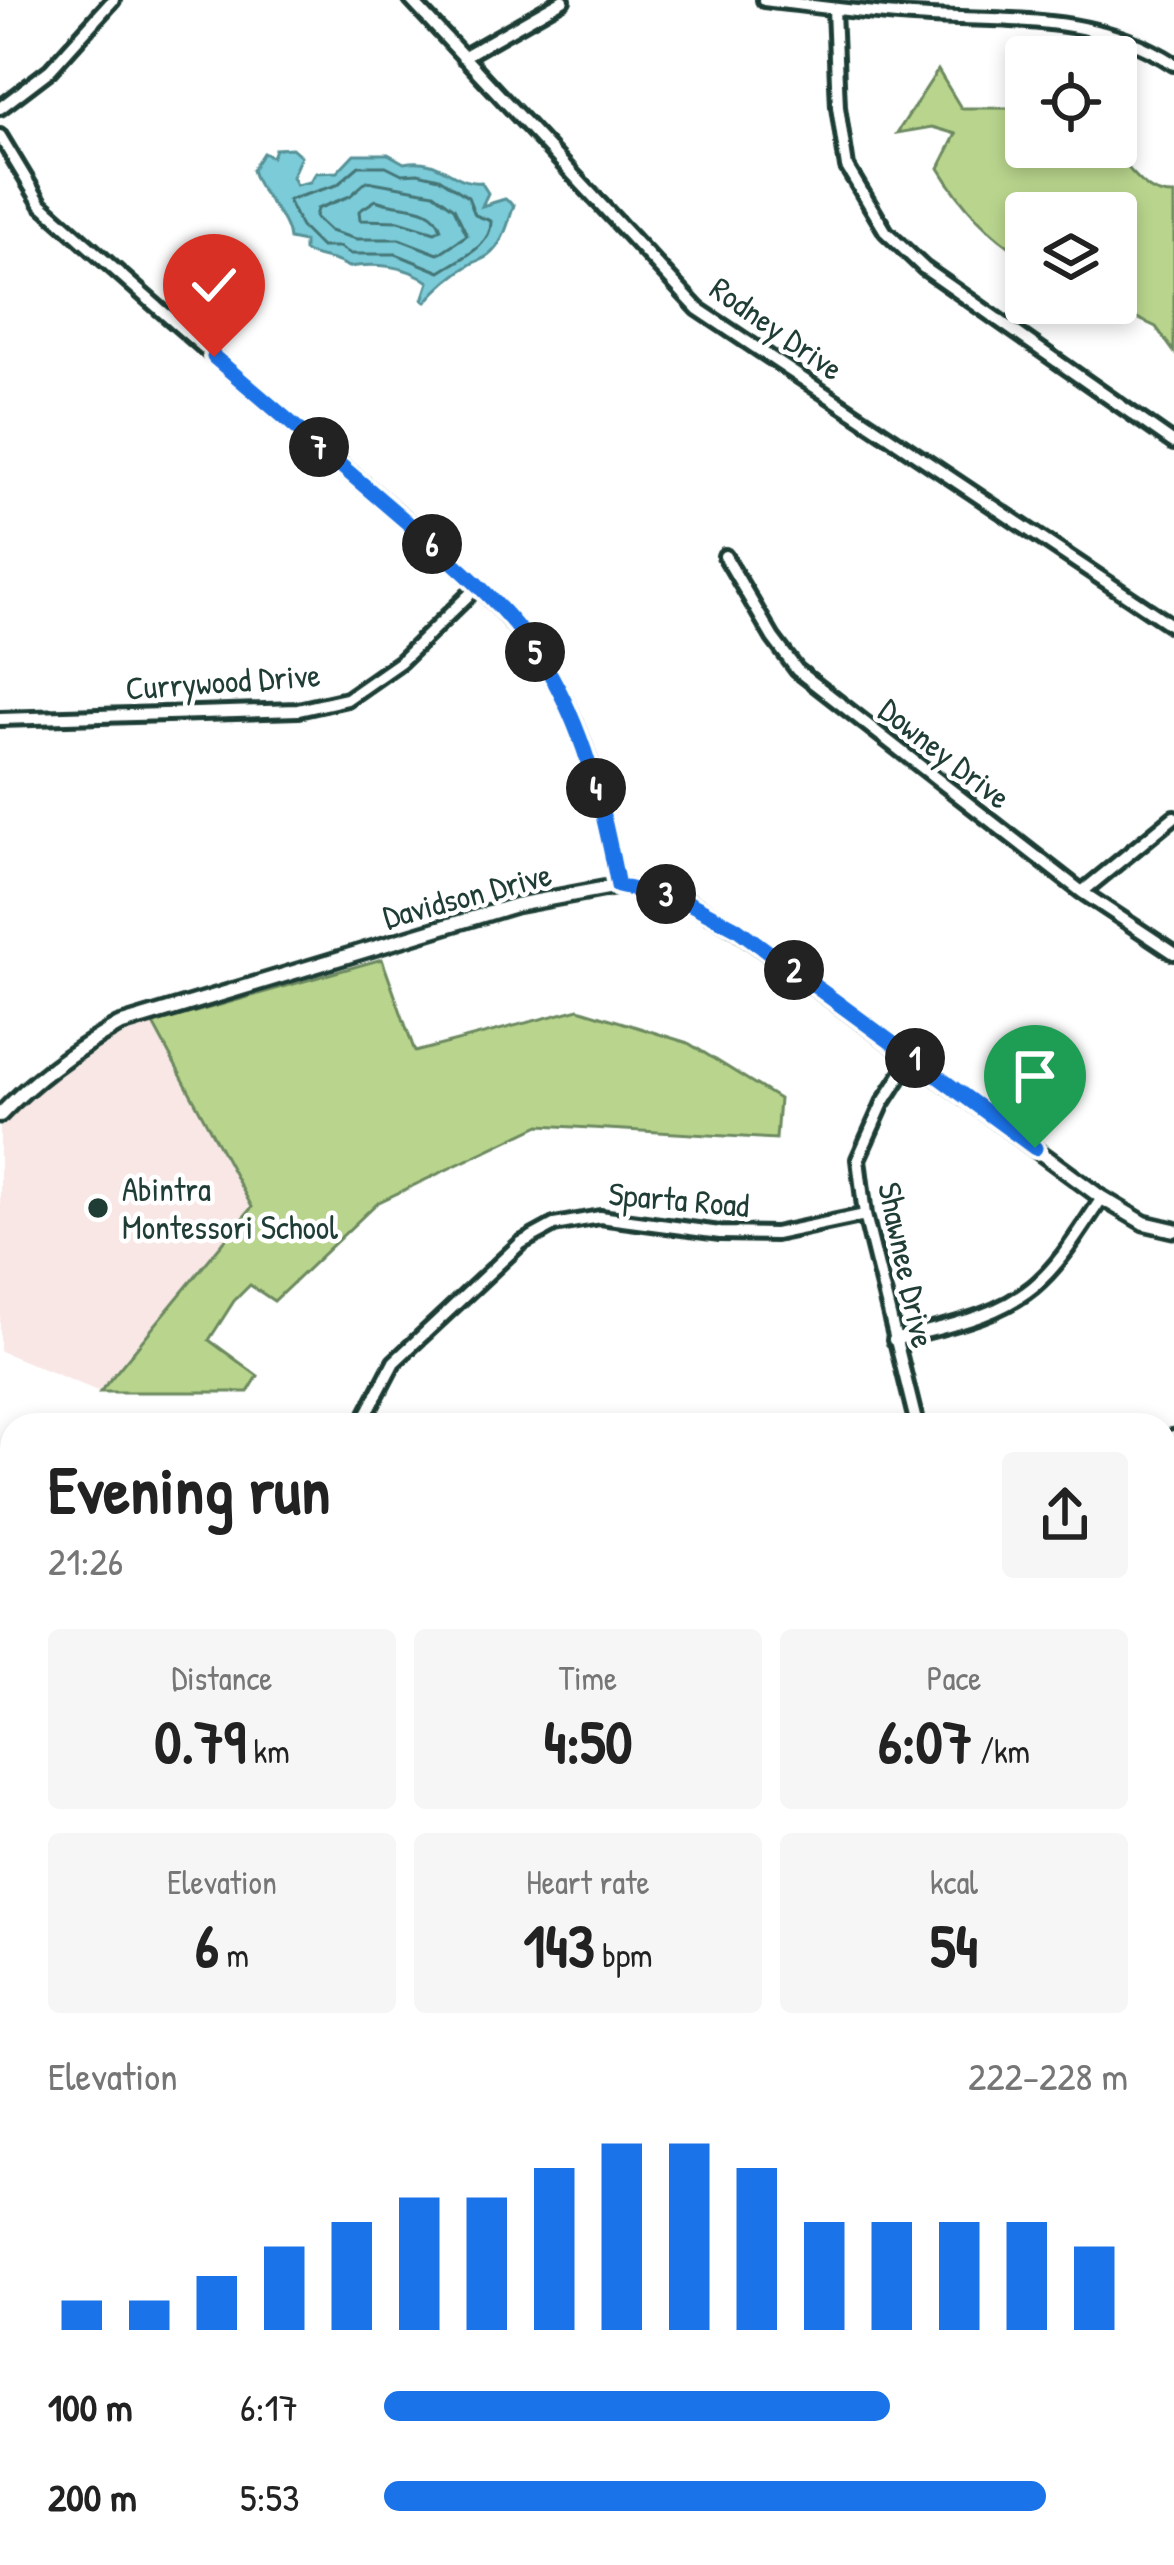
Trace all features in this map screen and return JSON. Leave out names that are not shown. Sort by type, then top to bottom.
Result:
[{"type":"street","points":[[0,108],[50,70],[113,0]]},
{"type":"street","name":"Rodney Drive","points":[[411,0],[698,309],[1174,627]]},
{"type":"street","points":[[463,57],[562,0]]},
{"type":"street","points":[[764,0],[1077,25],[1131,41],[1174,64]]},
{"type":"street","points":[[833,8],[838,107],[847,167],[886,232],[924,268],[1174,443]]},
{"type":"street","points":[[0,136],[41,205],[478,586],[518,629],[550,675],[577,727],[602,806],[618,886]]},
{"type":"street","name":"Downey Drive","points":[[725,556],[797,670],[1082,892],[1174,952]]},
{"type":"street","name":"Currywood Drive","points":[[0,719],[298,710],[347,699],[400,662],[478,586]]},
{"type":"street","points":[[1082,892],[1174,817]]},
{"type":"street","name":"Davidson Drive","points":[[0,1115],[26,1087],[72,1051],[119,1025],[516,905],[618,886],[687,902],[736,928],[1102,1198],[1144,1223],[1174,1229]]},
{"type":"street","name":"Shawnee Drive","points":[[913,1056],[883,1103],[858,1159],[865,1215],[914,1413]]},
{"type":"street","points":[[894,1340],[1009,1304],[1036,1285],[1102,1198]]},
{"type":"street","name":"Sparta Road","points":[[366,1413],[400,1356],[521,1243],[554,1225],[600,1217],[720,1233],[775,1234],[865,1215]]},
{"type":"shaded area","points":[[153,1024],[252,1206],[100,1392],[0,1351],[0,1127],[87,1049]]},
{"type":"green space","points":[[938,70],[961,108],[1005,108],[1005,168],[1128,168],[1153,191],[1174,195],[1174,352],[1156,327],[1137,318],[1137,192],[1005,192],[1005,243],[977,218],[939,168],[956,134],[932,127],[897,133]]},
{"type":"green space","points":[[382,959],[415,1052],[579,1009],[688,1043],[779,1099],[776,1139],[540,1125],[377,1203],[274,1301],[250,1285],[209,1340],[258,1376],[248,1392],[100,1392],[252,1207],[153,1024]]},
{"type":"water","points":[[292,148],[301,156],[292,177],[296,185],[310,182],[316,173],[337,172],[354,154],[388,154],[404,163],[427,163],[481,182],[488,193],[482,206],[505,199],[514,205],[494,250],[453,276],[426,302],[429,282],[411,272],[348,267],[310,254],[304,251],[304,242],[289,239],[252,170],[263,153],[272,157],[275,149]]},
{"type":"place","name":"Abintra Montessori School","points":[[98,1208]]},
{"type":"route","points":[[214,357],[407,522],[518,629],[550,675],[577,727],[602,806],[618,886],[687,902],[736,928],[1035,1148]]}]
